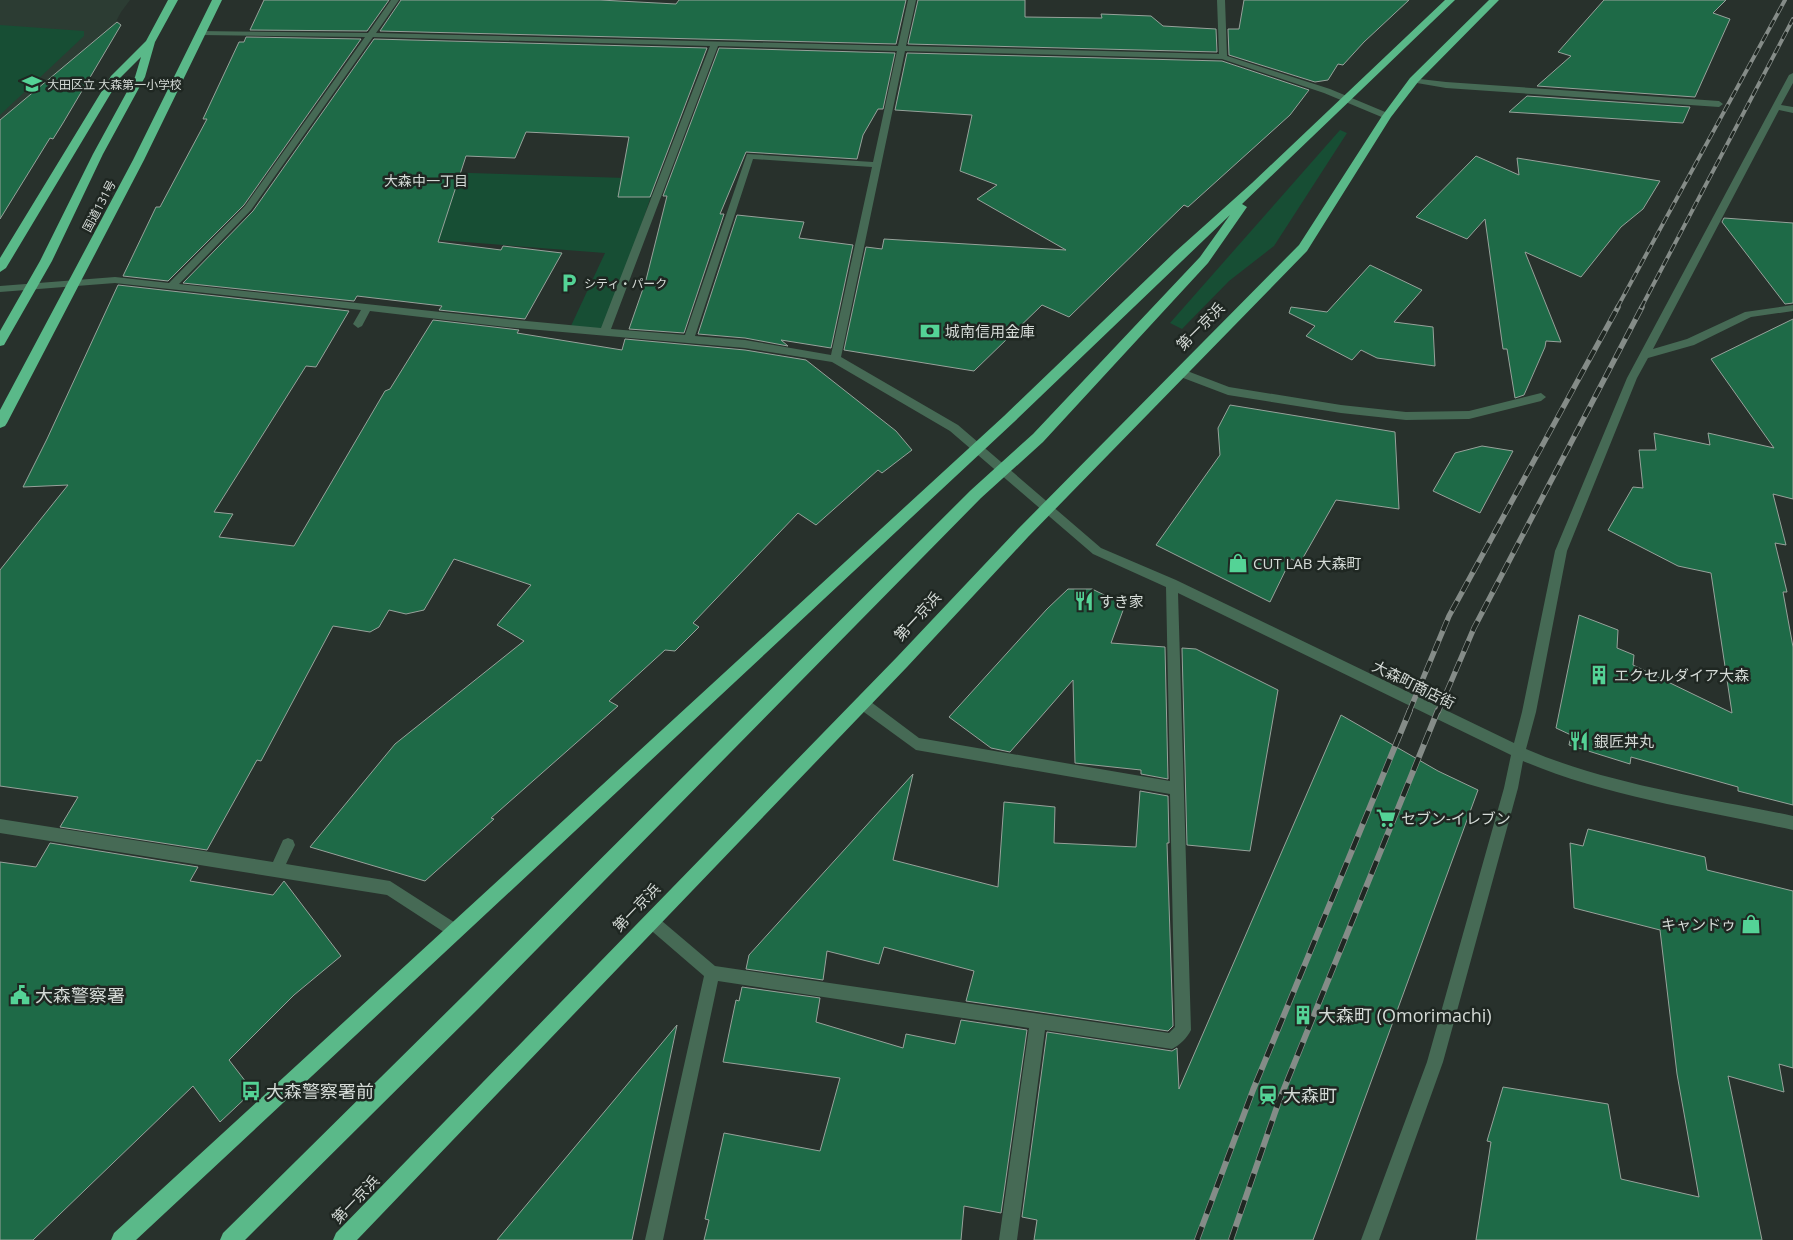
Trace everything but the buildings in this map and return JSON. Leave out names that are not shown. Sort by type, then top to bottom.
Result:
[{"type":"highway","points":[[0,342],[32,286],[98,154],[140,77],[150,42],[173,0]]},
{"type":"highway","name":"国道131号","points":[[0,423],[142,155],[217,0]]},
{"type":"highway","points":[[121,1240],[1016,412],[1178,255],[1256,185],[1450,0]]},
{"type":"highway","name":"第一京浜","points":[[343,1240],[1048,508],[1303,248],[1387,116],[1414,80],[1494,0]]},
{"type":"highway","points":[[0,268],[116,76],[150,42]]},
{"type":"highway","points":[[230,1240],[950,520],[1038,438],[1204,260],[1256,185]]},
{"type":"street","points":[[172,285],[248,208],[395,0]]},
{"type":"street","points":[[0,289],[115,280],[506,323],[746,344],[835,359],[912,0]]},
{"type":"street","points":[[1210,8],[1221,4],[1222,57]]},
{"type":"street","points":[[202,33],[369,35],[1222,57],[1346,99],[1387,116]]},
{"type":"street","points":[[605,331],[715,44]]},
{"type":"street","points":[[1370,1240],[1436,1062],[1511,788],[1529,712],[1561,551],[1627,377],[1644,355],[1793,74]]},
{"type":"street","points":[[1414,80],[1446,85],[1719,104]]},
{"type":"street","points":[[1776,107],[1793,110]]},
{"type":"street","points":[[689,339],[750,156],[876,166]]},
{"type":"street","points":[[358,324],[367,308]]},
{"type":"street","points":[[1644,355],[1690,342],[1749,314],[1793,308]]},
{"type":"street","name":"大森町商店街","points":[[835,359],[954,428],[1097,551],[1172,584],[1518,752],[1562,771],[1656,794],[1793,823]]},
{"type":"street","points":[[1182,373],[1228,391],[1341,409],[1406,416],[1470,415],[1541,397]]},
{"type":"street","points":[[651,921],[712,973],[1172,1041],[1183,1030],[1172,584]]},
{"type":"street","points":[[862,703],[916,744],[1177,789]]},
{"type":"street","points":[[0,826],[390,888],[455,931]]},
{"type":"street","points":[[276,871],[288,846]]},
{"type":"street","points":[[654,1240],[712,973]]},
{"type":"street","points":[[1008,1240],[1038,1022]]},
{"type":"shaded area","name":"大田区立 大森第一小学校","points":[[0,0],[130,0],[121,12],[104,44],[0,125]]},
{"type":"green space","points":[[0,25],[84,31],[84,36],[0,115]]},
{"type":"green space","points":[[1340,130],[1347,133],[1274,246],[1229,281],[1182,329],[1170,323]]},
{"type":"green space","points":[[407,171],[657,179],[605,331],[570,328],[605,253],[425,239]]},
{"type":"railway","points":[[1617,308],[1785,0]]},
{"type":"railway","points":[[1641,308],[1793,19]]},
{"type":"railway","points":[[1409,712],[1449,616],[1618,307]]},
{"type":"railway","points":[[1438,712],[1474,628],[1642,307]]},
{"type":"railway","points":[[1197,1240],[1253,1090],[1410,710]]},
{"type":"railway","points":[[1231,1240],[1279,1101],[1438,710]]},
{"type":"place","name":"大田区立 大森第一小学校","points":[[32,84]]},
{"type":"place","name":"シティ・パーク","points":[[569,283]]},
{"type":"place","name":"城南信用金庫","points":[[930,331]]},
{"type":"place","name":"CUT LAB 大森町","points":[[1238,563]]},
{"type":"place","name":"すき家","points":[[1084,601]]},
{"type":"place","name":"エクセルダイア大森","points":[[1599,675]]},
{"type":"place","name":"銀匠丼丸","points":[[1579,741]]},
{"type":"place","name":"セブン-イレブン","points":[[1386,818]]},
{"type":"place","name":"キャンドゥ","points":[[1751,924]]},
{"type":"place","name":"大森警察署","points":[[20,995]]},
{"type":"place","name":"大森町 (Omorimachi)","points":[[1303,1015]]},
{"type":"place","name":"大森警察署前","points":[[251,1091]]},
{"type":"place","name":"大森町","points":[[1268,1095]]},
{"type":"district","name":"大森中一丁目","points":[[426,180]]}]
